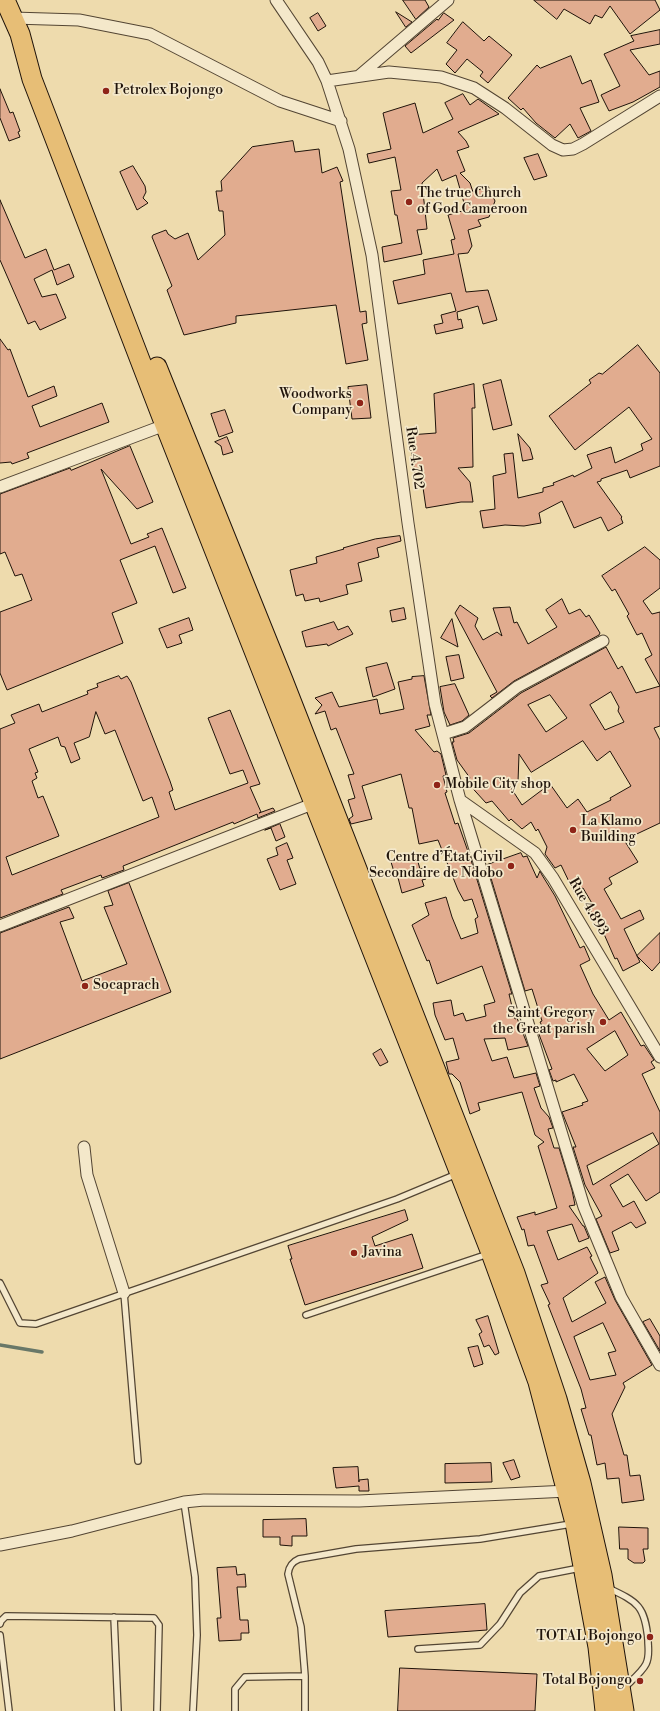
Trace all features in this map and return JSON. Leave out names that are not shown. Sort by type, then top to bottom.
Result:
[{"type":"highway","points":[[5,0],[17,26],[32,79],[165,424],[214,527],[283,680],[404,1009],[460,1174],[544,1380],[581,1483],[604,1587],[624,1711]]},
{"type":"highway","points":[[17,26],[33,48],[47,83],[214,527],[315,803],[404,1009],[514,1273],[544,1380],[576,1523],[598,1647],[605,1711]]},
{"type":"street","name":"Rue 4.702","points":[[276,0],[318,62],[327,81],[349,149],[372,256],[408,523],[435,704],[460,800],[584,1207],[621,1297],[660,1365]]},
{"type":"street","points":[[358,76],[448,0]]},
{"type":"street","points":[[17,26],[79,20],[150,34],[280,101],[341,121]]},
{"type":"street","points":[[327,81],[389,72],[441,77],[474,88],[505,108],[552,145],[563,150],[573,149],[583,144],[660,96]]},
{"type":"street","points":[[0,487],[165,424]]},
{"type":"street","points":[[443,734],[465,727],[518,687],[603,641]]},
{"type":"street","name":"Rue 4.893","points":[[460,800],[535,853],[553,878],[660,1057]]},
{"type":"street","points":[[0,926],[315,803]]},
{"type":"street","points":[[84,1147],[87,1175],[124,1293]]},
{"type":"street","points":[[0,1545],[72,1531],[184,1502],[204,1500],[359,1500],[568,1491]]},
{"type":"lane","points":[[0,1283],[20,1323],[36,1324],[397,1199],[460,1174]]},
{"type":"lane","points":[[306,1315],[491,1253]]},
{"type":"lane","points":[[124,1293],[138,1461]]},
{"type":"lane","points":[[184,1502],[195,1577],[196,1634],[193,1711]]},
{"type":"lane","points":[[305,1711],[305,1676],[301,1627],[288,1574],[289,1566],[293,1562],[299,1559],[356,1549],[480,1539],[576,1523]]},
{"type":"lane","points":[[418,1649],[480,1645],[500,1624],[520,1593],[539,1576],[584,1567]]},
{"type":"lane","points":[[604,1587],[628,1597],[642,1610],[646,1622],[649,1657],[645,1666],[621,1691]]},
{"type":"lane","points":[[0,1624],[1,1620],[6,1616],[154,1618],[159,1625],[157,1711]]},
{"type":"lane","points":[[114,1617],[118,1711]]},
{"type":"lane","points":[[0,1635],[8,1711]]},
{"type":"lane","points":[[235,1711],[235,1689],[245,1677],[305,1676]]},
{"type":"building","points":[[403,0],[425,0],[429,7],[416,19]]},
{"type":"building","points":[[534,0],[655,0],[660,10],[630,34],[610,6],[602,18],[595,15],[590,24],[564,9],[557,19]]},
{"type":"building","points":[[396,12],[412,22],[406,27]]},
{"type":"building","points":[[318,13],[326,26],[318,31],[310,18]]},
{"type":"building","points":[[444,13],[454,20],[411,53],[405,46],[437,19],[438,20]]},
{"type":"building","points":[[463,22],[484,41],[489,36],[512,55],[488,83],[480,76],[483,72],[467,59],[455,73],[446,64],[457,50],[447,43]]},
{"type":"building","points":[[660,30],[660,44],[630,50],[649,75],[660,71],[660,87],[633,102],[609,111],[601,95],[620,86],[604,54],[634,41],[631,36]]},
{"type":"building","points":[[571,56],[582,84],[591,80],[599,102],[580,108],[591,131],[578,138],[570,124],[555,138],[536,123],[523,108],[521,110],[508,98],[537,65],[540,68]]},
{"type":"building","points":[[0,89],[10,113],[13,112],[20,131],[18,132],[20,137],[9,141],[0,118]]},
{"type":"building","points":[[463,94],[470,105],[478,99],[499,114],[458,132],[469,147],[457,151],[465,171],[460,173],[470,183],[473,192],[488,186],[495,201],[489,217],[478,220],[481,226],[468,230],[472,246],[468,253],[458,254],[466,292],[488,290],[497,320],[483,324],[478,306],[457,312],[458,320],[461,319],[463,328],[436,334],[434,325],[443,323],[441,315],[456,311],[451,293],[398,304],[393,281],[425,274],[423,260],[454,254],[451,240],[455,239],[448,215],[466,210],[456,175],[442,181],[437,169],[422,183],[427,229],[417,230],[422,254],[384,262],[382,247],[402,243],[391,191],[401,190],[395,157],[369,163],[367,154],[391,149],[383,113],[415,103],[423,133],[453,119],[445,103]]},
{"type":"building","points":[[293,141],[295,152],[319,149],[322,173],[337,167],[343,181],[340,182],[360,312],[366,311],[367,323],[362,324],[368,360],[346,364],[336,305],[236,316],[236,323],[184,335],[167,290],[172,286],[152,237],[153,235],[166,230],[168,234],[175,239],[188,233],[198,260],[225,235],[223,211],[219,211],[216,191],[222,191],[221,181],[252,147]]},
{"type":"building","points":[[538,154],[547,176],[534,180],[524,158]]},
{"type":"building","points":[[133,166],[145,186],[146,192],[143,198],[148,203],[137,210],[120,172]]},
{"type":"building","points":[[0,200],[25,258],[46,249],[54,270],[69,264],[74,277],[57,285],[52,270],[34,279],[42,297],[56,294],[66,318],[40,330],[35,321],[28,324],[0,260]]},
{"type":"building","points":[[0,339],[8,350],[10,349],[28,397],[54,386],[57,396],[32,406],[40,427],[102,403],[109,422],[27,453],[29,458],[12,464],[11,462],[0,463]]},
{"type":"building","points":[[638,345],[660,373],[660,466],[630,478],[627,470],[601,479],[601,481],[597,482],[622,517],[623,523],[608,531],[601,517],[574,528],[562,501],[539,513],[541,523],[524,526],[505,525],[483,528],[480,511],[495,509],[493,476],[506,473],[504,454],[513,453],[518,498],[543,492],[543,488],[554,485],[553,483],[573,475],[574,477],[592,468],[587,455],[611,447],[615,463],[643,450],[641,444],[652,439],[629,407],[575,450],[549,416],[591,383],[589,380],[599,373],[602,374]]},
{"type":"building","points":[[501,380],[512,425],[493,430],[483,385]]},
{"type":"building","points":[[474,384],[475,408],[472,408],[473,467],[458,468],[470,482],[473,502],[461,502],[426,508],[421,474],[415,475],[409,435],[436,433],[434,394]]},
{"type":"building","name":"Woodworks Company","points":[[367,385],[371,418],[352,419],[348,387]]},
{"type":"building","points":[[225,410],[233,432],[219,437],[211,414]]},
{"type":"building","points":[[518,434],[530,448],[533,459],[523,461]]},
{"type":"building","points":[[227,437],[233,452],[223,455],[221,446],[215,442]]},
{"type":"building","points":[[130,446],[153,502],[137,509],[101,469],[131,544],[149,537],[147,534],[162,528],[186,588],[173,593],[155,546],[120,560],[137,603],[112,613],[123,643],[7,690],[0,673],[0,612],[32,600],[22,574],[15,576],[5,552],[0,554],[0,494],[70,468],[71,470]]},
{"type":"building","points":[[400,536],[401,541],[377,548],[379,557],[358,563],[362,581],[346,585],[348,594],[320,602],[319,598],[305,601],[303,594],[296,596],[290,570],[317,563],[316,557],[344,549],[343,548],[375,539]]},
{"type":"building","points":[[645,547],[660,560],[660,588],[643,601],[652,614],[660,612],[660,686],[645,659],[652,655],[642,633],[637,635],[627,616],[629,614],[615,589],[612,591],[602,576]]},
{"type":"building","points":[[562,599],[569,614],[580,609],[586,617],[589,615],[600,633],[599,635],[514,681],[492,698],[490,696],[497,692],[455,613],[460,605],[478,618],[475,626],[483,640],[497,632],[502,636],[493,608],[510,607],[514,623],[517,622],[528,644],[557,627],[546,610]]},
{"type":"building","points":[[404,608],[406,619],[392,622],[390,611]]},
{"type":"building","points":[[189,618],[193,630],[179,635],[182,643],[167,648],[159,629]]},
{"type":"building","points":[[452,619],[458,647],[441,638]]},
{"type":"building","points":[[334,622],[338,630],[348,626],[353,634],[328,646],[327,644],[306,647],[302,632]]},
{"type":"building","points":[[606,647],[618,669],[622,666],[636,693],[660,686],[660,726],[654,728],[660,740],[660,823],[624,840],[638,862],[609,878],[612,884],[604,889],[621,919],[640,910],[644,919],[624,929],[640,962],[623,971],[617,958],[615,959],[600,925],[596,926],[590,914],[593,905],[583,888],[574,892],[561,865],[555,868],[545,854],[547,847],[538,829],[536,831],[531,822],[522,829],[511,819],[509,821],[492,801],[486,803],[466,781],[470,778],[457,760],[452,742],[454,742],[453,738],[469,733],[521,693]],"holes":[[[611,692],[619,707],[618,711],[624,722],[605,730],[590,705]],[[550,695],[567,718],[546,732],[528,705]],[[583,741],[597,761],[610,751],[631,786],[610,798],[611,800],[587,812],[578,799],[567,808],[550,784],[522,805],[511,788],[518,782],[519,754],[531,772]]]},
{"type":"building","points":[[459,655],[464,678],[451,681],[446,657]]},
{"type":"building","points":[[387,663],[395,689],[373,697],[366,668]]},
{"type":"building","points":[[119,676],[121,679],[127,676],[131,682],[170,781],[173,790],[169,792],[175,810],[248,783],[243,770],[230,774],[208,718],[230,710],[260,784],[250,787],[261,812],[259,813],[273,808],[275,811],[258,818],[257,814],[234,824],[233,822],[123,866],[124,870],[102,878],[101,875],[61,890],[63,894],[0,918],[0,729],[15,723],[11,715],[39,704],[42,712],[88,694],[87,691],[98,687],[97,684]],"holes":[[[96,712],[105,734],[115,730],[143,801],[152,797],[159,817],[12,875],[6,857],[59,836],[43,796],[38,798],[32,781],[37,778],[35,773],[38,772],[29,749],[58,737],[61,746],[65,747],[71,763],[80,759],[74,743],[89,737]]]},
{"type":"building","points":[[424,676],[431,715],[427,715],[430,726],[415,730],[434,752],[437,751],[441,754],[446,775],[443,776],[447,792],[445,793],[455,824],[458,823],[471,860],[512,994],[509,994],[515,1019],[517,1018],[528,1046],[508,1050],[505,1038],[484,1039],[492,1061],[507,1057],[514,1078],[536,1073],[540,1086],[534,1088],[541,1108],[549,1117],[553,1128],[548,1129],[554,1148],[559,1148],[572,1190],[575,1205],[569,1206],[584,1226],[589,1238],[579,1242],[572,1224],[547,1231],[558,1260],[587,1247],[598,1273],[563,1298],[572,1322],[606,1303],[595,1282],[605,1277],[615,1300],[652,1365],[623,1383],[625,1387],[612,1414],[624,1455],[627,1455],[630,1476],[640,1475],[644,1500],[622,1503],[619,1478],[607,1479],[605,1463],[597,1465],[591,1435],[589,1435],[581,1409],[586,1408],[581,1389],[548,1305],[550,1304],[541,1285],[548,1283],[534,1245],[528,1246],[524,1229],[522,1230],[517,1217],[535,1212],[535,1215],[557,1208],[538,1146],[544,1142],[535,1135],[522,1092],[478,1103],[480,1110],[470,1114],[460,1082],[452,1074],[449,1074],[446,1062],[459,1059],[453,1038],[445,1040],[435,1015],[433,1003],[451,1000],[454,1016],[463,1013],[466,1021],[486,1016],[484,1005],[495,1002],[482,966],[437,984],[429,960],[427,961],[412,925],[429,915],[425,903],[446,897],[461,939],[478,933],[475,919],[478,917],[472,899],[464,901],[458,890],[438,840],[419,844],[412,808],[409,808],[401,774],[362,786],[372,819],[351,824],[349,819],[353,816],[348,800],[355,798],[348,775],[354,774],[336,728],[331,730],[325,711],[315,714],[322,705],[315,698],[332,692],[339,707],[377,699],[380,714],[404,709],[398,682],[412,679],[412,677]],"holes":[[[603,1323],[616,1351],[608,1353],[616,1375],[590,1380],[574,1337]]]},
{"type":"building","points":[[455,684],[469,715],[462,721],[450,725],[444,712],[440,687]]},
{"type":"building","points":[[280,824],[285,837],[276,841],[271,828],[265,830]]},
{"type":"building","points":[[287,843],[293,858],[287,860],[296,884],[280,890],[267,859],[278,855],[276,848]]},
{"type":"building","points":[[521,853],[523,857],[527,856],[537,878],[540,871],[555,896],[580,948],[584,946],[590,960],[580,965],[593,994],[609,1020],[621,1012],[641,1046],[644,1045],[654,1060],[651,1062],[655,1068],[642,1074],[660,1112],[660,1192],[646,1201],[628,1174],[610,1185],[623,1207],[634,1201],[646,1223],[636,1228],[631,1222],[612,1232],[619,1250],[610,1253],[596,1219],[602,1216],[585,1185],[573,1147],[576,1147],[562,1112],[583,1105],[582,1103],[588,1101],[574,1074],[556,1082],[556,1080],[553,1081],[549,1070],[552,1069],[537,1029],[543,1028],[540,1022],[542,1021],[532,989],[525,991],[487,865]],"holes":[[[615,1031],[628,1055],[605,1071],[587,1049]],[[653,1133],[659,1144],[593,1185],[587,1166]]]},
{"type":"building","points":[[416,855],[420,869],[423,868],[426,879],[422,880],[424,886],[402,893],[397,874],[395,875],[391,862]]},
{"type":"building","name":"Socaprach","points":[[129,883],[171,992],[0,1059],[0,933],[69,907],[74,918],[60,922],[82,981],[127,964],[104,907],[113,905],[108,891]]},
{"type":"building","points":[[660,933],[660,962],[652,971],[637,956]]},
{"type":"building","points":[[381,1049],[388,1062],[380,1066],[373,1054]]},
{"type":"building","name":"Javina","points":[[405,1210],[408,1220],[372,1237],[375,1246],[412,1234],[423,1268],[305,1305],[290,1259],[292,1259],[288,1246]]},
{"type":"building","points":[[488,1316],[499,1353],[495,1355],[489,1345],[484,1347],[479,1334],[482,1332],[476,1320]]},
{"type":"building","points":[[650,1319],[660,1336],[660,1351],[643,1322]]},
{"type":"building","points":[[478,1346],[483,1364],[474,1367],[468,1348]]},
{"type":"building","points":[[514,1460],[520,1477],[511,1480],[503,1463]]},
{"type":"building","points":[[491,1463],[492,1482],[445,1483],[445,1464]]},
{"type":"building","points":[[358,1467],[359,1482],[359,1480],[368,1479],[369,1491],[359,1491],[359,1486],[336,1488],[333,1468]]},
{"type":"building","points":[[306,1519],[307,1536],[292,1536],[292,1546],[280,1545],[280,1537],[263,1537],[263,1520]]},
{"type":"building","points":[[619,1527],[648,1528],[648,1549],[643,1549],[645,1561],[643,1563],[634,1563],[628,1559],[628,1549],[620,1549]]},
{"type":"building","points":[[236,1567],[237,1575],[245,1574],[246,1587],[237,1587],[240,1620],[248,1620],[249,1633],[241,1633],[241,1640],[219,1641],[217,1618],[221,1618],[217,1568]]},
{"type":"building","points":[[485,1604],[487,1630],[388,1637],[385,1611]]},
{"type":"building","points":[[400,1668],[537,1674],[535,1711],[398,1711]]},
{"type":"waterway","points":[[0,1345],[42,1352]]},
{"type":"place","name":"Petrolex Bojongo","points":[[106,91]]},
{"type":"place","name":"The true Church of God Cameroon","points":[[409,202]]},
{"type":"place","name":"Woodworks Company","points":[[360,403]]},
{"type":"place","name":"Mobile City shop","points":[[437,785]]},
{"type":"place","name":"La Klamo Building","points":[[573,830]]},
{"type":"place","name":"Centre d’État Civil Secondaire de Ndobo","points":[[511,866]]},
{"type":"place","name":"Socaprach","points":[[85,986]]},
{"type":"place","name":"Saint Gregory the Great parish","points":[[603,1022]]},
{"type":"place","name":"Javina","points":[[354,1253]]},
{"type":"place","name":"TOTAL Bojongo","points":[[650,1637]]},
{"type":"place","name":"Total Bojongo","points":[[640,1681]]}]
